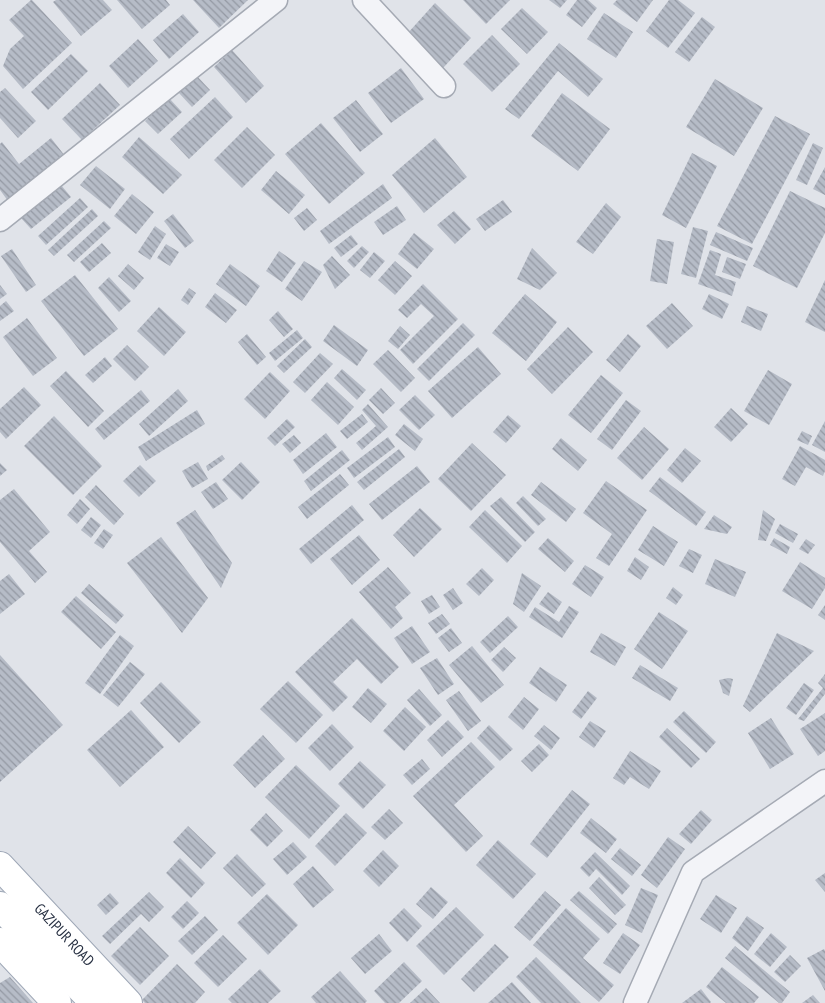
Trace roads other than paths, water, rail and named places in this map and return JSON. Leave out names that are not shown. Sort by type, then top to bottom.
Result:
[{"type":"main road","name":"GAZIPUR ROAD","points":[[0,866],[128,1003]]},
{"type":"main road","points":[[0,906],[95,1003]]},
{"type":"main road","points":[[0,942],[57,1003]]},
{"type":"street","points":[[0,220],[276,0]]},
{"type":"street","points":[[364,0],[444,86]]},
{"type":"street","points":[[635,1003],[692,872],[825,781]]}]
